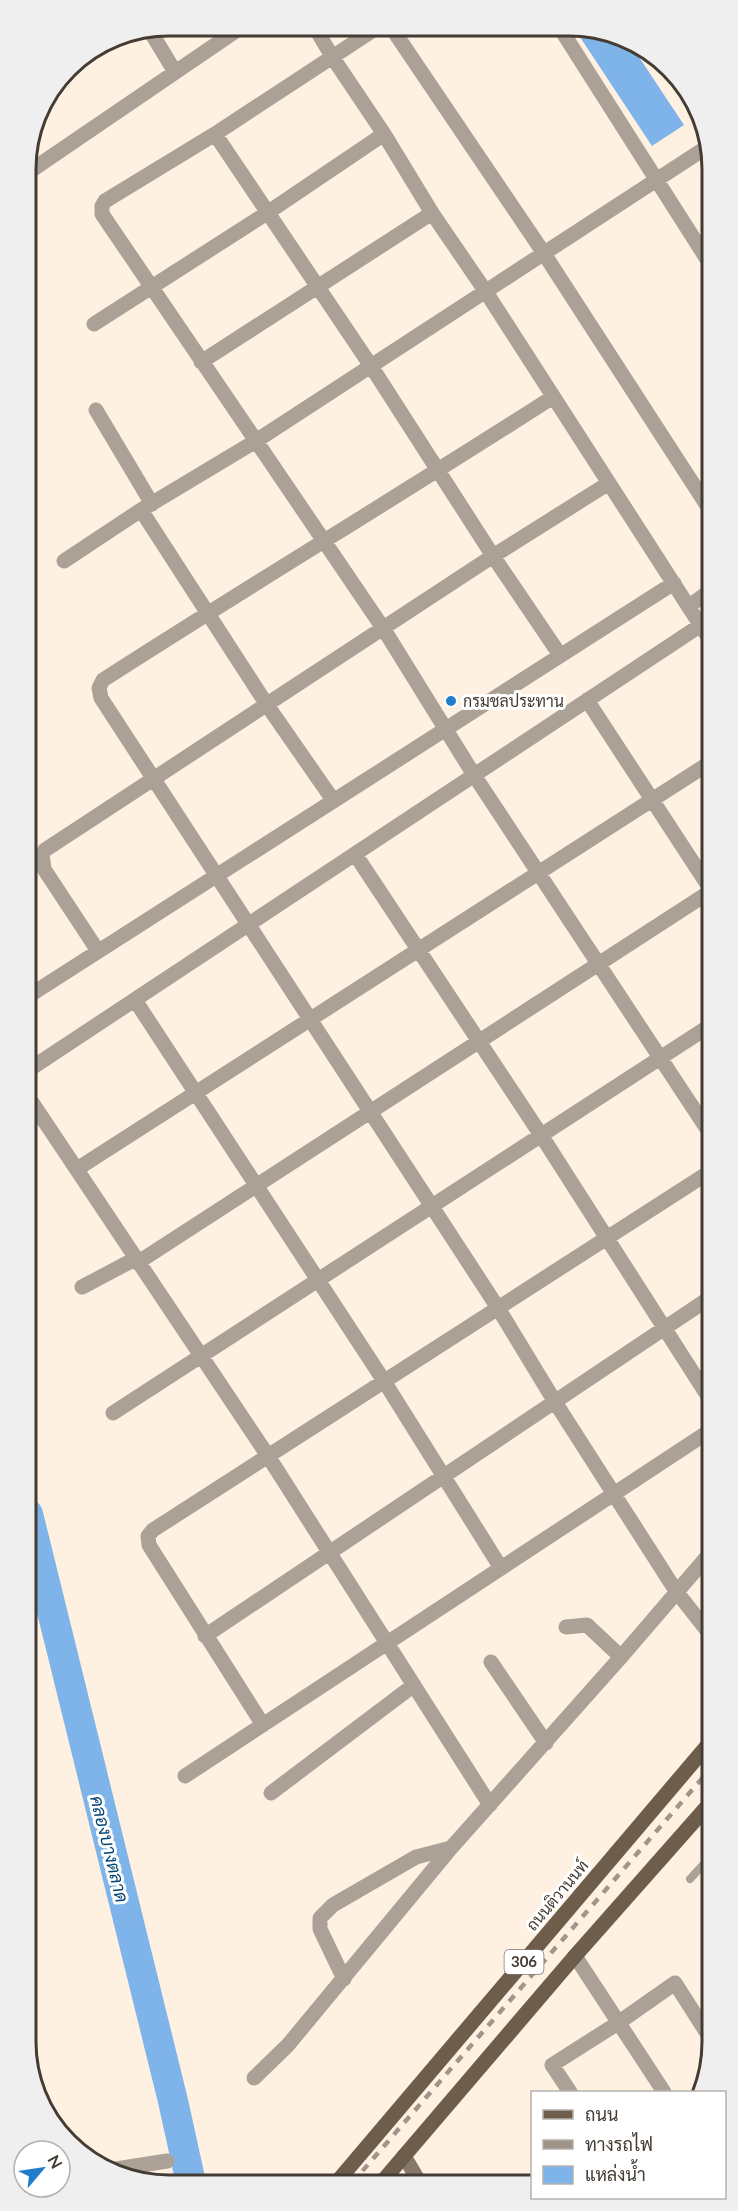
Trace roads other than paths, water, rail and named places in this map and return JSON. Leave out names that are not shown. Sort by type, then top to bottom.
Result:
[{"type":"main road","name":"ถนนติวานนท์","points":[[343,2175],[702,1752]]},
{"type":"main road","name":"306","points":[[388,2175],[575,1956],[702,1812]]},
{"type":"street","points":[[36,167],[228,36]]},
{"type":"street","points":[[320,36],[432,213],[486,292],[702,628]]},
{"type":"street","points":[[365,36],[215,134],[105,201],[102,214],[382,628],[444,729],[702,1122]]},
{"type":"street","points":[[398,36],[543,252],[702,498]]},
{"type":"street","points":[[565,36],[702,252]]},
{"type":"street","points":[[154,37],[175,72]]},
{"type":"street","points":[[215,134],[371,366],[493,556],[560,655]]},
{"type":"street","points":[[94,324],[267,213],[384,134]]},
{"type":"street","points":[[64,561],[147,507],[256,441],[701,151]]},
{"type":"street","points":[[201,362],[432,213]]},
{"type":"street","points":[[553,397],[438,471],[207,613],[104,680],[99,688],[101,698],[498,1308],[676,1591],[702,1624]]},
{"type":"street","points":[[96,410],[207,613],[333,800]]},
{"type":"street","points":[[98,951],[44,870],[42,854],[154,777],[609,483]]},
{"type":"street","points":[[36,991],[674,583]]},
{"type":"street","points":[[688,606],[702,596]]},
{"type":"street","points":[[36,1065],[700,625]]},
{"type":"street","points":[[587,700],[702,877]]},
{"type":"street","points":[[77,1170],[702,768]]},
{"type":"street","points":[[355,854],[608,1237],[702,1387]]},
{"type":"street","points":[[82,1287],[136,1261],[702,897]]},
{"type":"street","points":[[135,1000],[384,1381],[501,1568]]},
{"type":"street","points":[[113,1413],[702,1031]]},
{"type":"street","points":[[36,1108],[268,1456],[490,1805]]},
{"type":"street","points":[[263,1725],[149,1545],[148,1536],[153,1530],[702,1177]]},
{"type":"street","points":[[205,1636],[702,1303]]},
{"type":"street","points":[[185,1776],[702,1436]]},
{"type":"street","points":[[254,2078],[288,2045],[450,1848],[546,1743],[702,1562]]},
{"type":"street","points":[[566,1627],[586,1625],[621,1657]]},
{"type":"street","points":[[491,1662],[546,1743]]},
{"type":"street","points":[[271,1792],[414,1684]]},
{"type":"street","points":[[344,1978],[320,1929],[320,1918],[333,1905],[416,1857],[450,1848]]},
{"type":"street","points":[[575,1956],[663,2091]]},
{"type":"street","points":[[569,2091],[552,2065],[675,1983],[702,2025]]},
{"type":"street","points":[[404,2156],[415,2175]]},
{"type":"street","points":[[125,2168],[167,2161]]},
{"type":"lane","points":[[690,1879],[702,1866]]},
{"type":"water","points":[[580,37],[620,46],[639,56],[684,125],[652,146]]},
{"type":"waterway","name":"คลองบางตลาด","points":[[36,1546],[189,2175]]},
{"type":"railway","points":[[359,2175],[702,1779]]},
{"type":"place","name":"กรมชลประทาน","points":[[451,701]]}]
